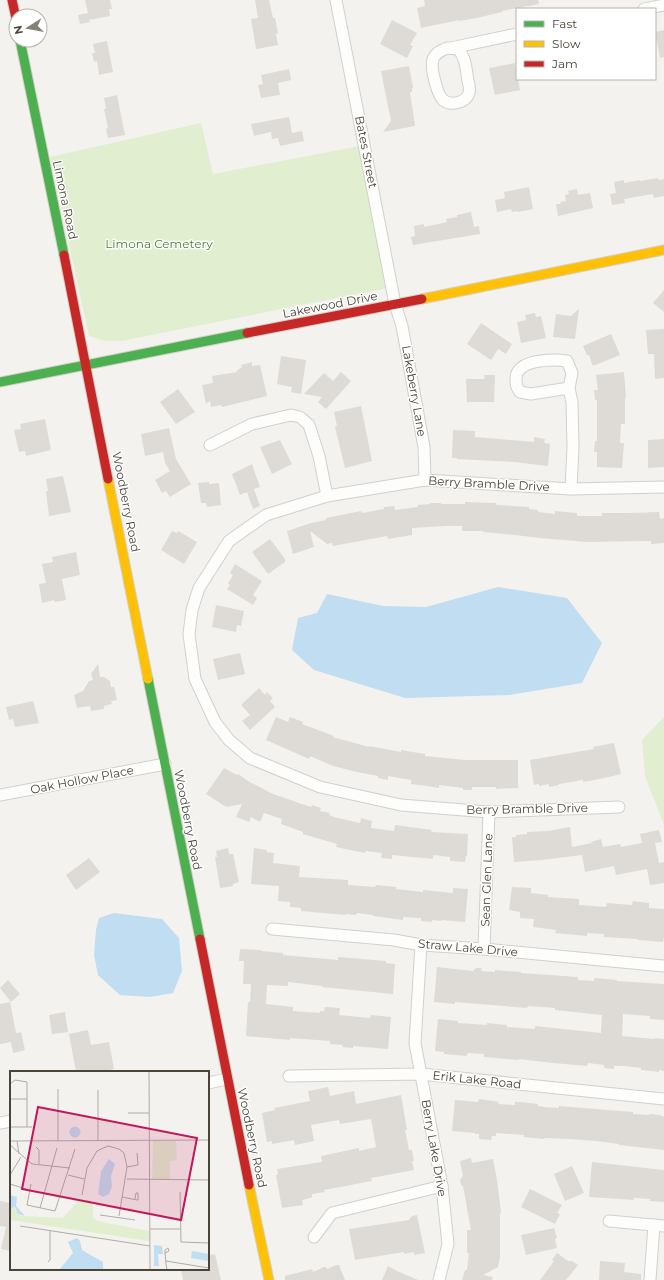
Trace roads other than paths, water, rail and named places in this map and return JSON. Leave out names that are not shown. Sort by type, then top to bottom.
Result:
[{"type":"street","name":"Bates Street","points":[[336,0],[395,304]]},
{"type":"street","points":[[649,8],[664,5]]},
{"type":"street","points":[[447,48],[458,49],[464,57],[469,87],[469,93],[463,100],[453,103],[444,100],[438,94],[432,64],[436,54],[447,48],[516,34]]},
{"type":"street","name":"Limona Road","points":[[22,48],[86,364]]},
{"type":"street","name":"Lakewood Drive","points":[[0,382],[664,250]]},
{"type":"street","name":"Lakeberry Lane","points":[[395,304],[402,326],[424,447],[425,480]]},
{"type":"street","points":[[569,388],[530,394],[520,392],[516,386],[516,374],[520,368],[532,362],[550,360],[567,361],[572,373],[569,388],[572,402],[573,432],[571,489]]},
{"type":"street","name":"Woodberry Road","points":[[86,364],[227,1079],[269,1280]]},
{"type":"street","points":[[210,445],[252,424],[291,415],[300,417],[309,425],[327,496]]},
{"type":"street","name":"Berry Bramble Drive","points":[[619,807],[489,812],[400,805],[320,787],[250,758],[229,740],[215,722],[195,680],[189,634],[192,610],[199,588],[229,541],[266,515],[327,496],[425,480],[571,489],[664,487]]},
{"type":"street","name":"Oak Hollow Place","points":[[0,795],[165,764]]},
{"type":"street","name":"Sean Glen Lane","points":[[484,949],[489,812]]},
{"type":"street","name":"Straw Lake Drive","points":[[272,929],[664,966]]},
{"type":"street","name":"Berry Lake Drive","points":[[421,944],[415,1043],[442,1186],[448,1244],[439,1280]]},
{"type":"street","name":"Erik Lake Road","points":[[289,1076],[421,1074],[664,1099]]},
{"type":"street","points":[[209,1083],[227,1079]]},
{"type":"street","points":[[0,1123],[10,1121]]},
{"type":"street","points":[[314,1237],[332,1213],[442,1186]]},
{"type":"street","points":[[609,1221],[659,1226],[650,1280]]},
{"type":"water","points":[[498,587],[567,598],[602,643],[582,683],[509,695],[405,698],[314,670],[292,650],[298,618],[317,613],[327,594],[383,606],[426,607]]},
{"type":"water","points":[[114,913],[162,919],[179,938],[182,971],[173,993],[150,997],[120,995],[98,975],[94,955],[96,930],[99,918]]},
{"type":"park label","name":"Limona Cemetery","points":[[159,244]]}]
